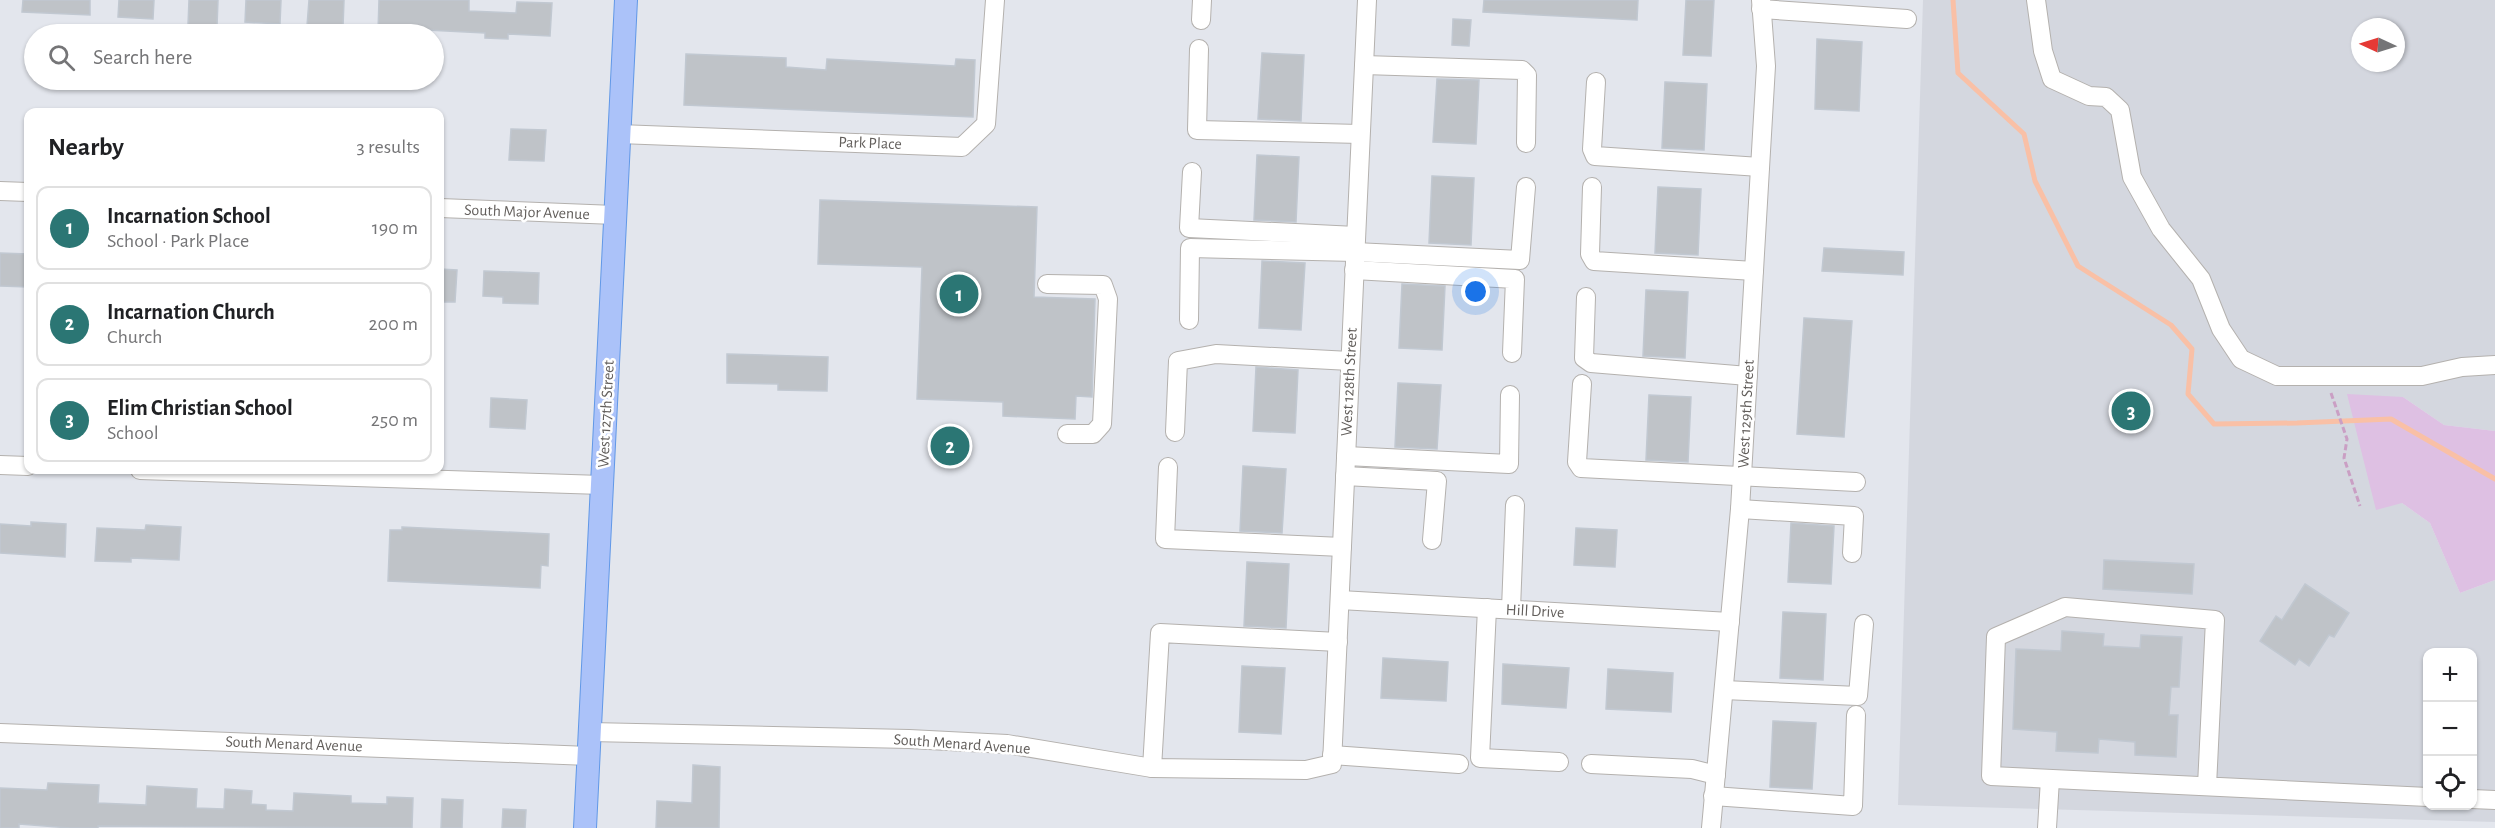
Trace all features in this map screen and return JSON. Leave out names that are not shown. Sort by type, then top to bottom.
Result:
[{"type":"main road","name":"West 127th Street","points":[[585,828],[626,0]]},
{"type":"street","name":"Park Place","points":[[620,134],[962,147],[986,124],[995,0]]},
{"type":"street","points":[[1201,20],[1202,0]]},
{"type":"street","name":"West 128th Street","points":[[1332,760],[1366,0]]},
{"type":"street","points":[[2036,0],[2043,51],[2052,79],[2089,96],[2106,97],[2120,110],[2133,177],[2161,229],[2201,279],[2221,329],[2241,359],[2277,376],[2422,375],[2462,367],[2495,365]]},
{"type":"street","points":[[1761,5],[1907,19]]},
{"type":"street","name":"West 129th Street","points":[[1711,828],[1740,510],[1766,66],[1761,5]]},
{"type":"street","points":[[1199,49],[1197,130],[1360,134]]},
{"type":"street","points":[[1364,64],[1522,70],[1527,75],[1526,143]]},
{"type":"street","points":[[1596,82],[1592,149],[1595,156],[1760,167]]},
{"type":"street","points":[[1192,172],[1189,228],[1520,260],[1526,187]]},
{"type":"street","points":[[1592,187],[1590,254],[1594,261],[1754,272]]},
{"type":"street","points":[[0,191],[24,192]]},
{"type":"street","name":"South Major Avenue","points":[[444,208],[615,215]]},
{"type":"street","points":[[1189,320],[1190,248],[1356,244]]},
{"type":"street","points":[[1354,270],[1515,279],[1512,353]]},
{"type":"street","points":[[1047,284],[1103,285],[1108,299],[1102,424],[1093,434],[1067,434]]},
{"type":"street","points":[[1586,297],[1584,358],[1591,363],[1748,376]]},
{"type":"street","points":[[1175,432],[1178,361],[1215,354],[1350,361]]},
{"type":"street","points":[[1582,384],[1577,462],[1581,468],[1856,482]]},
{"type":"street","points":[[1346,456],[1509,464],[1510,395]]},
{"type":"street","points":[[0,465],[24,466]]},
{"type":"street","points":[[1168,467],[1165,539],[1342,548]]},
{"type":"street","points":[[263,474],[602,485]]},
{"type":"street","points":[[1345,477],[1437,481],[1432,540]]},
{"type":"street","points":[[1511,609],[1515,505]]},
{"type":"street","points":[[1740,510],[1854,516],[1852,553]]},
{"type":"street","name":"Hill Drive","points":[[1340,600],[1730,622]]},
{"type":"street","points":[[2207,786],[2215,620],[2065,607],[1996,637],[1991,776],[2423,797]]},
{"type":"street","points":[[1487,608],[1480,759],[1558,762]]},
{"type":"street","points":[[1724,690],[1858,696],[1864,624]]},
{"type":"street","points":[[1152,768],[1160,633],[1338,642]]},
{"type":"street","points":[[1713,796],[1853,806],[1856,715]]},
{"type":"street","name":"South Menard Avenue","points":[[590,732],[909,739],[1007,744],[1152,768],[1306,771],[1332,760],[1460,764]]},
{"type":"street","name":"South Menard Avenue","points":[[0,733],[589,756]]},
{"type":"street","points":[[1591,764],[1692,769],[1716,775]]},
{"type":"street","points":[[2047,828],[2050,779]]},
{"type":"street","points":[[2477,799],[2495,800]]},
{"type":"path","points":[[2331,397],[2347,439],[2344,458],[2360,506]]},
{"type":"shaded area","points":[[1923,0],[2495,0],[2495,431],[2444,425],[2403,397],[2402,503],[2430,523],[2460,593],[2495,580],[2495,822],[1898,805]]},
{"type":"shaded area","points":[[2347,394],[2403,397],[2444,425],[2495,431],[2495,580],[2460,593],[2430,523],[2402,503],[2376,510]]},
{"type":"building","points":[[23,0],[90,0],[90,15],[22,12]]},
{"type":"building","points":[[119,0],[154,0],[153,19],[118,17]]},
{"type":"building","points":[[189,0],[218,0],[217,24],[188,24]]},
{"type":"building","points":[[246,0],[281,0],[280,24],[245,22]]},
{"type":"building","points":[[309,0],[344,0],[343,24],[307,24]]},
{"type":"building","points":[[379,0],[469,0],[469,11],[516,13],[517,2],[552,3],[550,36],[508,34],[508,39],[485,38],[485,33],[444,31],[444,24],[378,24]]},
{"type":"building","points":[[1484,0],[1638,0],[1637,20],[1483,12]]},
{"type":"building","points":[[1686,0],[1714,0],[1711,56],[1683,55]]},
{"type":"building","points":[[1453,19],[1471,20],[1469,46],[1452,45]]},
{"type":"building","points":[[1817,39],[1862,42],[1859,111],[1815,109]]},
{"type":"building","points":[[1262,53],[1304,55],[1301,121],[1258,119]]},
{"type":"building","points":[[686,54],[786,58],[786,67],[826,70],[827,59],[955,66],[956,59],[975,60],[973,117],[684,105]]},
{"type":"building","points":[[1437,79],[1479,80],[1476,144],[1433,142]]},
{"type":"building","points":[[1665,82],[1707,84],[1704,150],[1662,148]]},
{"type":"building","points":[[511,129],[546,130],[544,161],[509,160]]},
{"type":"building","points":[[1257,155],[1299,157],[1296,222],[1254,220]]},
{"type":"building","points":[[1432,176],[1474,178],[1471,245],[1429,243]]},
{"type":"building","points":[[1658,187],[1701,189],[1698,255],[1655,253]]},
{"type":"building","points":[[820,200],[1037,207],[1034,297],[1095,299],[1092,397],[1076,396],[1075,419],[1003,416],[1003,402],[917,399],[922,267],[818,264]]},
{"type":"building","points":[[1824,248],[1904,252],[1903,275],[1822,271]]},
{"type":"building","points":[[0,253],[24,254],[24,287],[0,286]]},
{"type":"building","points":[[1262,261],[1305,263],[1301,330],[1259,328]]},
{"type":"building","points":[[444,269],[457,270],[455,302],[444,302]]},
{"type":"building","points":[[484,271],[539,273],[538,304],[503,303],[503,297],[483,296]]},
{"type":"building","points":[[1402,284],[1445,286],[1442,350],[1399,348]]},
{"type":"building","points":[[1646,290],[1688,292],[1685,358],[1643,356]]},
{"type":"building","points":[[1804,318],[1852,321],[1844,437],[1797,434]]},
{"type":"building","points":[[727,354],[828,357],[827,391],[778,390],[778,384],[727,383]]},
{"type":"building","points":[[1256,367],[1298,370],[1295,433],[1253,431]]},
{"type":"building","points":[[1398,383],[1441,385],[1437,449],[1395,447]]},
{"type":"building","points":[[1649,395],[1691,397],[1688,462],[1646,460]]},
{"type":"building","points":[[491,398],[527,400],[525,429],[490,427]]},
{"type":"building","points":[[1243,466],[1286,469],[1282,533],[1240,531]]},
{"type":"building","points":[[31,522],[66,524],[65,557],[0,553],[0,524],[31,526]]},
{"type":"building","points":[[1791,523],[1834,526],[1831,584],[1788,582]]},
{"type":"building","points":[[146,525],[181,527],[179,560],[131,558],[131,562],[95,561],[97,528],[145,530]]},
{"type":"building","points":[[402,527],[549,534],[548,566],[541,565],[540,588],[388,581],[390,530],[402,530]]},
{"type":"building","points":[[1576,528],[1617,530],[1615,567],[1574,565]]},
{"type":"building","points":[[2104,560],[2194,564],[2192,594],[2103,589]]},
{"type":"building","points":[[1247,562],[1289,564],[1286,628],[1244,626]]},
{"type":"building","points":[[2305,584],[2349,613],[2334,637],[2329,635],[2309,666],[2299,659],[2295,665],[2260,641],[2276,616],[2282,620]]},
{"type":"building","points":[[1783,612],[1826,614],[1823,680],[1780,678]]},
{"type":"building","points":[[2062,631],[2104,634],[2103,646],[2140,648],[2141,635],[2182,637],[2179,687],[2171,687],[2169,715],[2178,715],[2176,757],[2135,755],[2135,742],[2099,739],[2098,753],[2056,751],[2057,732],[2013,729],[2016,649],[2061,651]]},
{"type":"building","points":[[1383,658],[1448,662],[1446,701],[1381,698]]},
{"type":"building","points":[[1503,664],[1569,668],[1566,708],[1502,704]]},
{"type":"building","points":[[1242,666],[1285,668],[1281,734],[1239,732]]},
{"type":"building","points":[[1608,669],[1673,673],[1671,712],[1606,709]]},
{"type":"building","points":[[1773,721],[1816,723],[1812,789],[1770,787]]},
{"type":"building","points":[[693,765],[720,767],[719,828],[656,828],[657,801],[692,803]]},
{"type":"building","points":[[48,783],[99,785],[98,803],[146,805],[147,786],[197,789],[196,808],[224,809],[225,789],[252,791],[251,804],[266,805],[266,810],[293,811],[294,793],[351,796],[351,803],[387,804],[387,797],[413,798],[412,828],[98,826],[98,828],[70,828],[19,824],[19,828],[0,828],[0,788],[47,790]]},
{"type":"building","points":[[442,799],[463,800],[462,828],[441,828]]},
{"type":"building","points":[[503,809],[526,810],[525,828],[502,828]]},
{"type":"waterway","points":[[1953,0],[1958,73],[2024,134],[2035,181],[2078,266],[2171,325],[2192,349],[2188,394],[2214,424],[2391,419],[2495,479]]},
{"type":"place","name":"Incarnation School","points":[[959,294]]},
{"type":"place","name":"Elim Christian School","points":[[2131,411]]},
{"type":"place","name":"Incarnation Church","points":[[950,446]]}]
